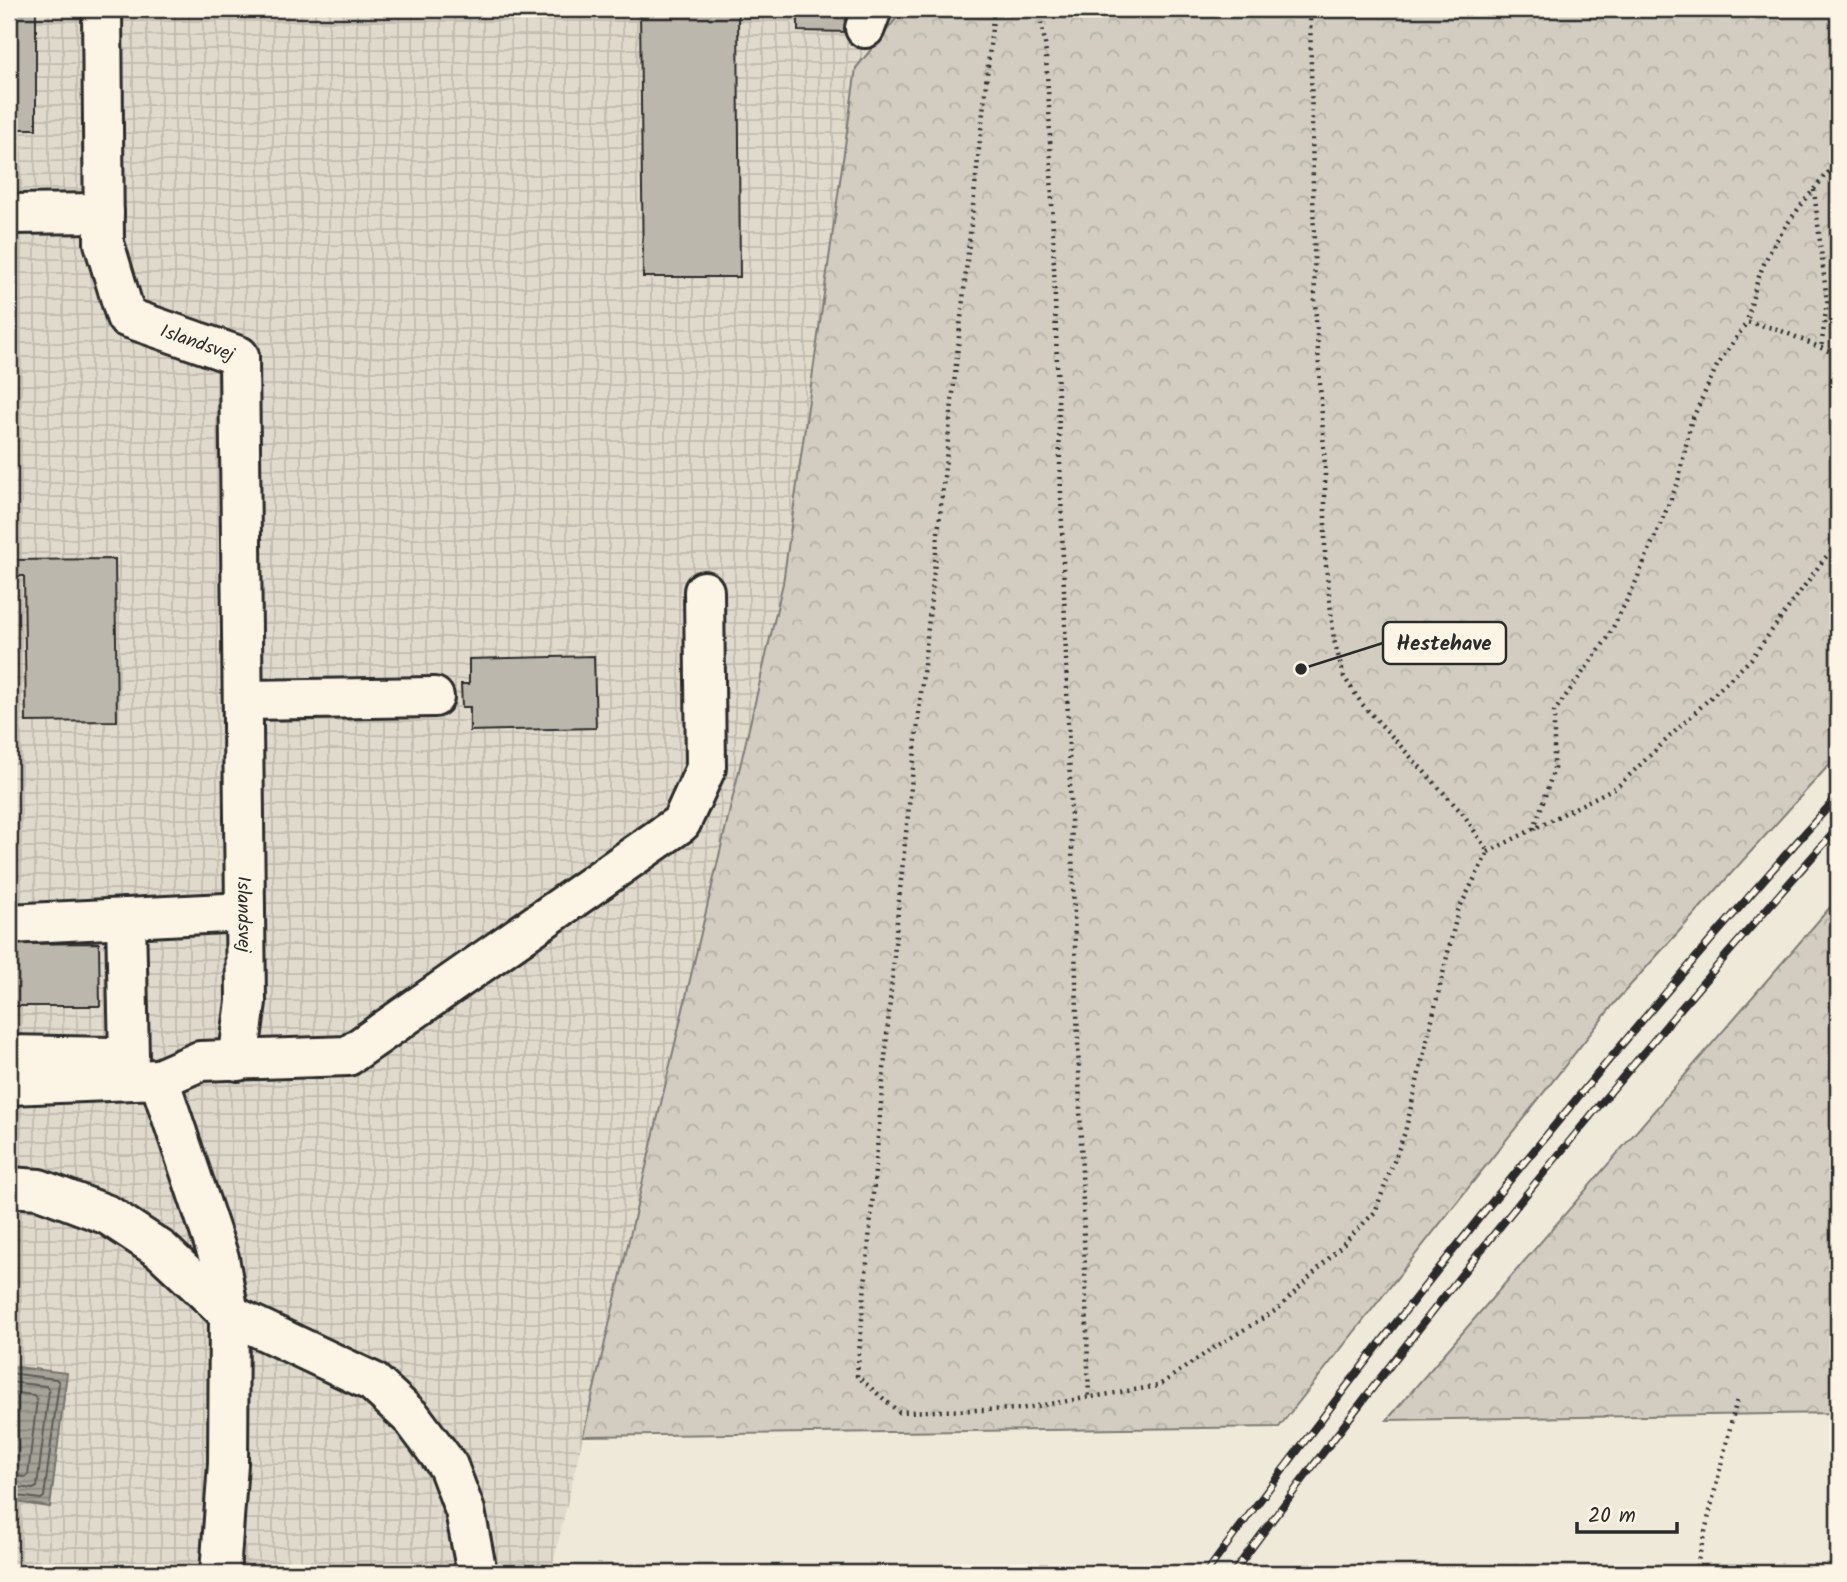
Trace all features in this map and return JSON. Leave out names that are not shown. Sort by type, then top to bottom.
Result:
[{"type":"street","name":"Islandsvej","points":[[102,9],[104,243],[127,317],[239,356],[246,1002],[238,1061]]},
{"type":"street","points":[[9,214],[104,213]]},
{"type":"street","points":[[9,1085],[200,1061],[348,1056],[681,823],[706,768],[705,591]]},
{"type":"street","points":[[244,700],[434,697]]},
{"type":"street","points":[[9,924],[245,912]]},
{"type":"street","points":[[126,918],[144,1068],[219,1258],[229,1314],[228,1464],[220,1573]]},
{"type":"street","points":[[9,1055],[144,1068]]},
{"type":"street","points":[[9,1187],[39,1189],[108,1215],[161,1250],[229,1314],[373,1382],[412,1418],[448,1466],[465,1511],[477,1573]]},
{"type":"path","points":[[994,9],[900,885],[857,1376],[899,1412],[1019,1409],[1158,1386],[1278,1309],[1375,1212],[1405,1132],[1458,911],[1488,852],[1618,786],[1751,659],[1824,559],[1838,545]]},
{"type":"path","points":[[1038,9],[1045,42],[1049,106],[1088,1399]]},
{"type":"path","points":[[1310,9],[1315,302],[1325,466],[1325,556],[1334,640],[1344,677],[1362,704],[1464,816],[1488,852]]},
{"type":"path","points":[[1534,829],[1554,769],[1554,712],[1607,639],[1634,586],[1678,482],[1691,422],[1717,366],[1747,322],[1760,272],[1814,189],[1838,161]]},
{"type":"path","points":[[1814,189],[1827,302],[1821,349]]},
{"type":"path","points":[[1747,322],[1777,329],[1838,355]]},
{"type":"path","points":[[1695,1573],[1737,1399]]},
{"type":"shaded area","points":[[9,9],[904,9],[856,68],[783,583],[551,1573],[9,1573]]},
{"type":"green space","points":[[904,9],[1838,9],[1838,755],[1617,1000],[1279,1427],[583,1436],[783,583],[856,68]]},
{"type":"green space","points":[[1838,898],[1838,1413],[1387,1420]]},
{"type":"water","points":[[9,1366],[67,1373],[50,1507],[9,1501]]},
{"type":"building","points":[[9,9],[36,9],[36,129],[9,129]]},
{"type":"building","points":[[640,9],[738,9],[740,277],[643,277]]},
{"type":"building","points":[[798,9],[857,9],[851,32],[798,31]]},
{"type":"building","points":[[115,559],[117,721],[26,722],[24,576],[9,576],[9,560]]},
{"type":"building","points":[[594,656],[596,728],[470,731],[470,707],[462,707],[461,684],[469,684],[469,659]]},
{"type":"building","points":[[99,943],[100,1006],[9,1006],[9,944]]},
{"type":"railway","points":[[1206,1573],[1434,1274],[1673,984],[1838,796]]},
{"type":"railway","points":[[1233,1573],[1378,1381],[1527,1193],[1680,1009],[1838,828]]},
{"type":"place","name":"Hestehave","points":[[1301,669]]}]
